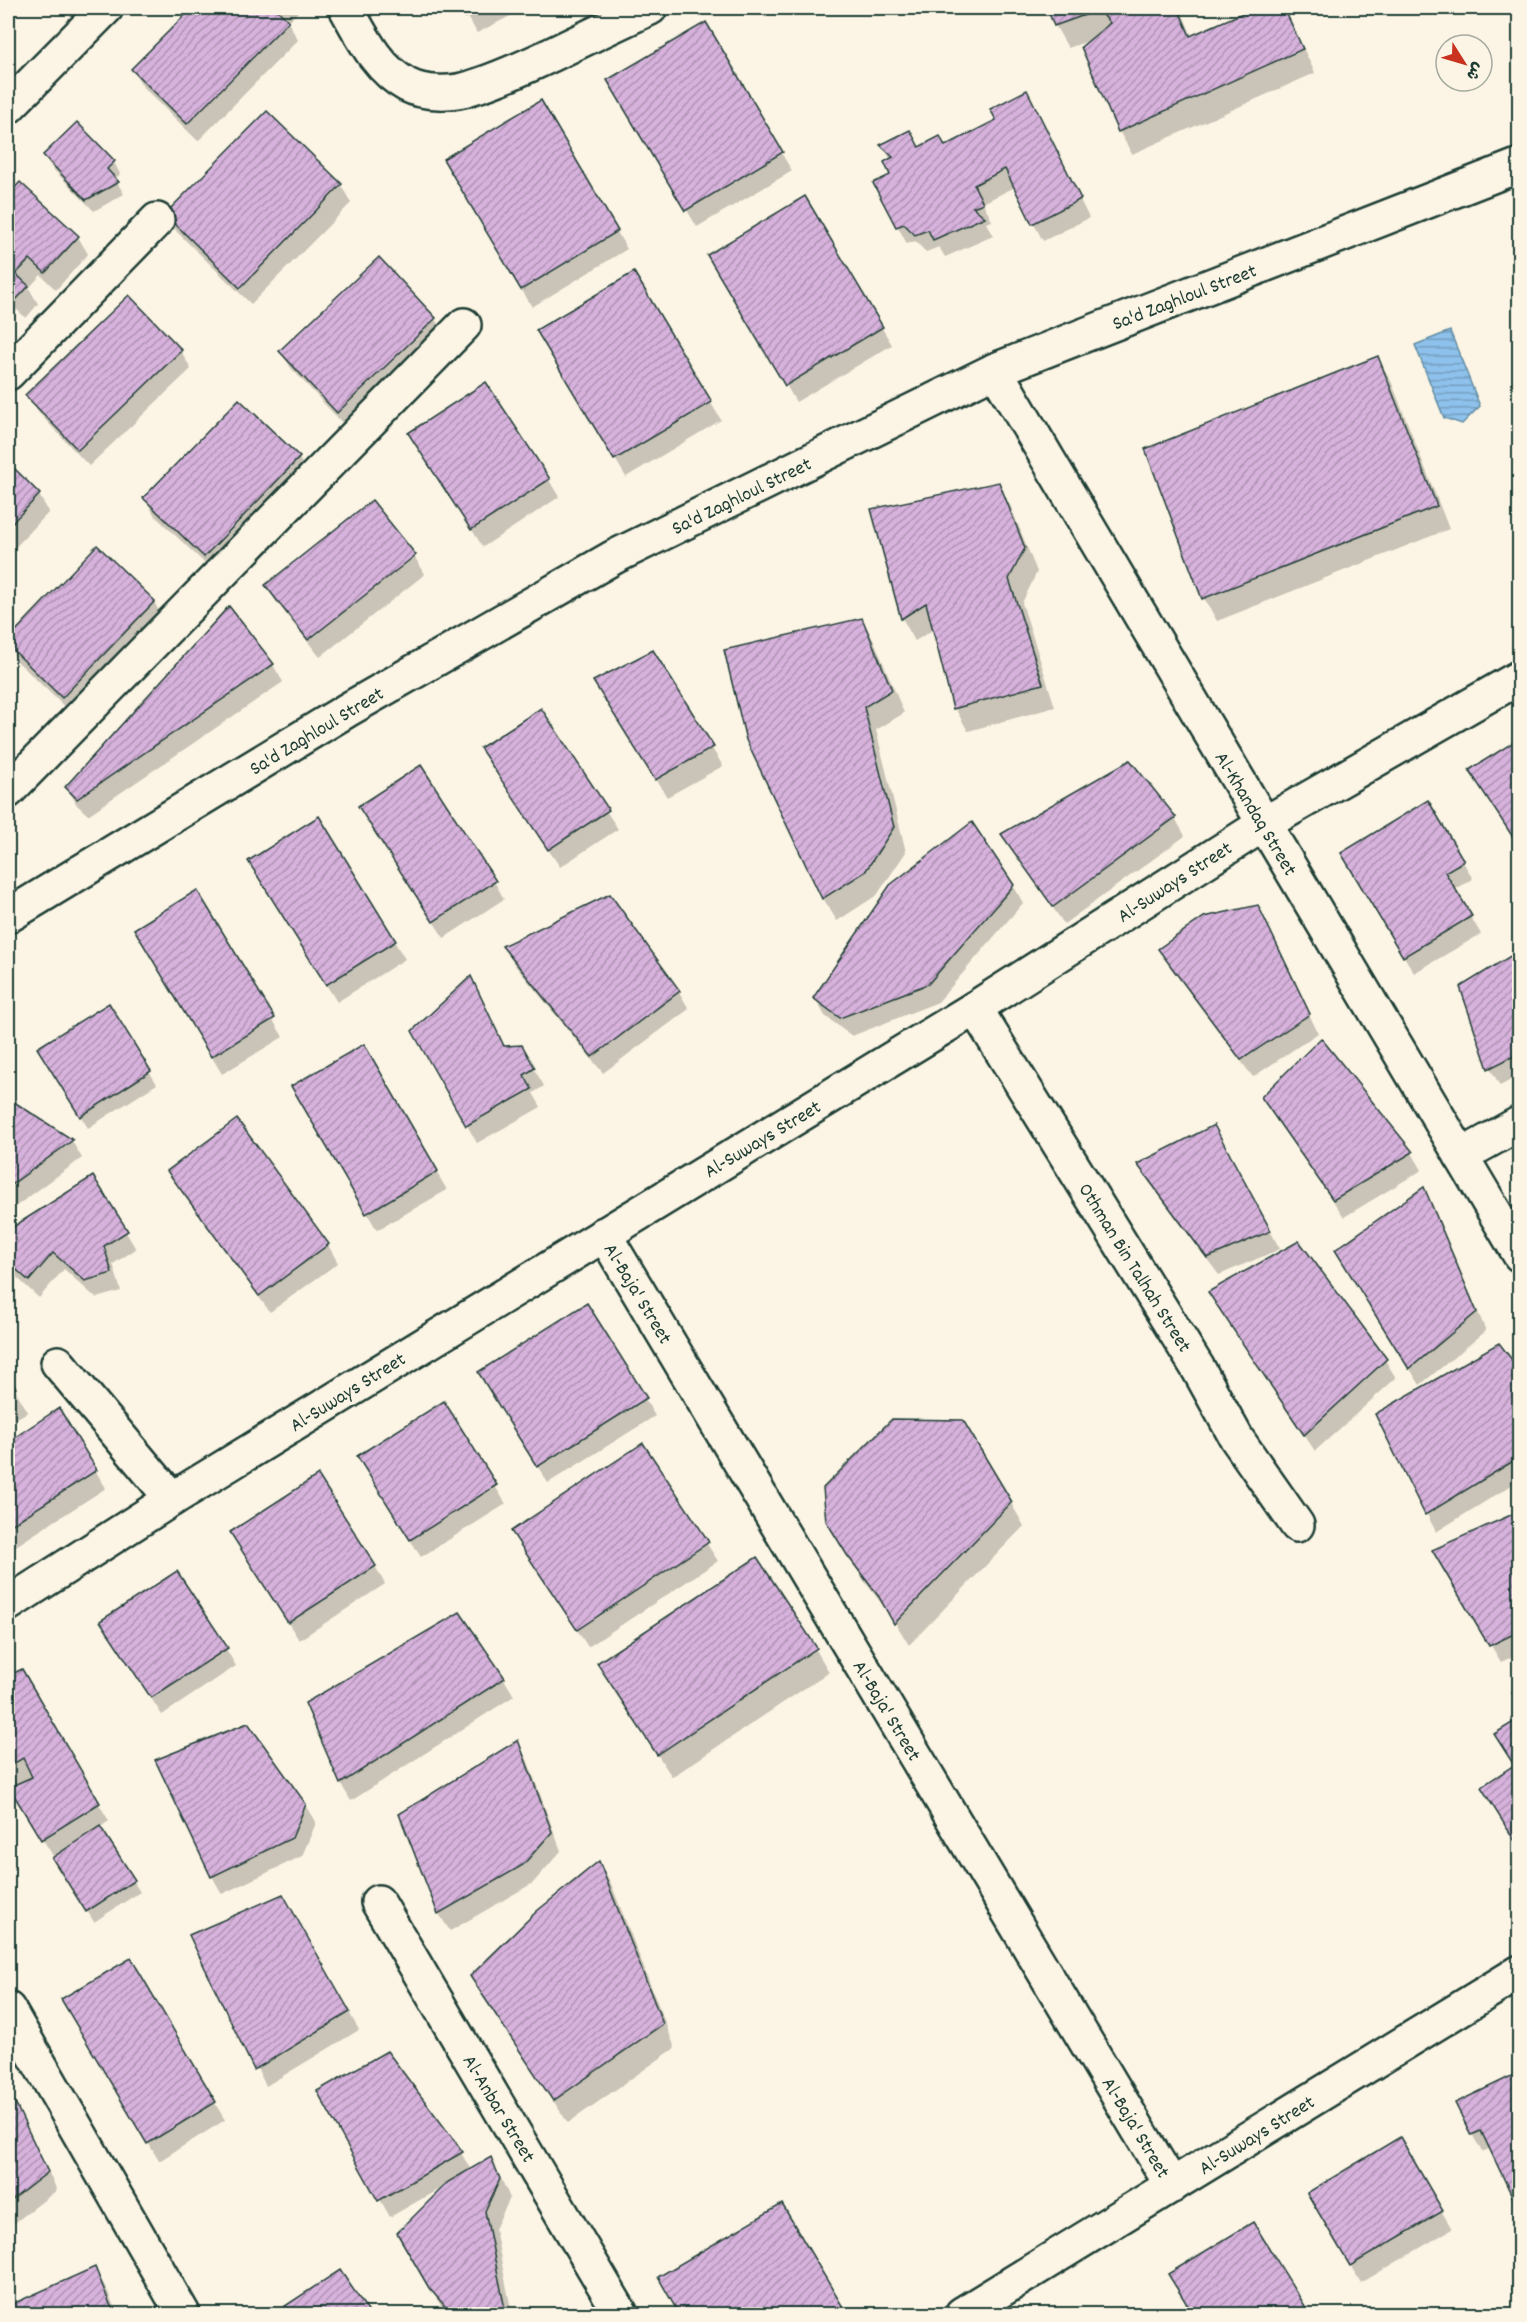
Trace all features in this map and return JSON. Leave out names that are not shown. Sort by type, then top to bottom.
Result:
[{"type":"street","points":[[8,107],[106,8]]},
{"type":"street","points":[[346,8],[374,56],[388,71],[408,86],[424,91],[468,89],[486,83],[650,8]]},
{"type":"street","name":"Sa'd Zaghloul Street","points":[[8,916],[349,709],[614,557],[995,370],[1520,165]]},
{"type":"street","points":[[8,373],[158,220]]},
{"type":"street","points":[[8,791],[464,325]]},
{"type":"street","name":"Al-Khandaq Street","points":[[995,370],[1520,1255]]},
{"type":"street","name":"Al-Suways Street","points":[[8,1604],[172,1499],[975,1008],[1264,824],[1520,677]]},
{"type":"street","name":"Othman Bin Talhah Street","points":[[975,1008],[1199,1370],[1237,1439],[1297,1525]]},
{"type":"street","points":[[1461,1156],[1520,1123]]},
{"type":"street","name":"Al-Baja' Street","points":[[604,1233],[1172,2186]]},
{"type":"street","points":[[58,1363],[172,1499]]},
{"type":"street","name":"Al-Anbar Street","points":[[378,1902],[621,2314]]},
{"type":"street","name":"Al-Suways Street","points":[[962,2314],[1520,1972]]},
{"type":"street","points":[[8,2009],[183,2314]]},
{"type":"water","points":[[1450,331],[1480,406],[1462,424],[1444,418],[1415,345]]},
{"type":"building","points":[[192,8],[275,8],[289,21],[187,124],[131,69]]},
{"type":"building","points":[[461,8],[483,8],[466,17]]},
{"type":"building","points":[[1047,8],[1178,8],[1190,36],[1254,8],[1284,8],[1303,49],[1118,132],[1081,47],[1110,23],[1099,10],[1054,26]]},
{"type":"building","points":[[706,22],[783,152],[685,211],[607,80]]},
{"type":"building","points":[[1027,90],[1081,199],[1032,224],[1005,169],[974,185],[983,203],[973,207],[985,217],[933,240],[928,230],[915,235],[904,224],[896,227],[873,183],[890,175],[884,162],[893,157],[880,145],[910,130],[919,147],[940,136],[945,146],[996,120],[990,109]]},
{"type":"building","points":[[541,100],[618,231],[521,290],[443,159]]},
{"type":"building","points":[[267,111],[342,184],[240,288],[165,214]]},
{"type":"building","points":[[77,122],[115,161],[107,169],[119,182],[86,200],[43,155]]},
{"type":"building","points":[[20,182],[79,236],[45,273],[30,259],[16,274],[29,286],[15,301],[8,294],[8,195]]},
{"type":"building","points":[[805,196],[883,327],[785,386],[707,255]]},
{"type":"building","points":[[379,257],[436,318],[337,413],[279,351]]},
{"type":"building","points":[[634,272],[712,402],[614,460],[536,330]]},
{"type":"building","points":[[129,295],[182,350],[78,450],[25,395]]},
{"type":"building","points":[[1378,356],[1437,506],[1202,599],[1145,449]]},
{"type":"building","points":[[486,382],[550,479],[471,530],[408,433]]},
{"type":"building","points":[[239,399],[300,457],[204,557],[143,498]]},
{"type":"building","points":[[8,462],[40,494],[8,527]]},
{"type":"building","points":[[999,482],[1025,548],[1009,579],[1043,684],[953,709],[926,603],[901,619],[871,509]]},
{"type":"building","points":[[372,500],[416,555],[308,640],[265,585]]},
{"type":"building","points":[[97,545],[155,601],[62,698],[8,645],[8,639]]},
{"type":"building","points":[[229,606],[274,664],[77,799],[65,787]]},
{"type":"building","points":[[862,618],[892,690],[864,707],[894,827],[865,872],[822,899],[746,740],[724,650]]},
{"type":"building","points":[[653,650],[714,747],[655,780],[593,681]]},
{"type":"building","points":[[541,708],[609,810],[548,850],[480,748]]},
{"type":"building","points":[[1520,738],[1520,848],[1469,770]]},
{"type":"building","points":[[1130,760],[1176,817],[1053,907],[1001,834]]},
{"type":"building","points":[[421,765],[496,881],[433,922],[358,806]]},
{"type":"building","points":[[1428,800],[1464,861],[1445,872],[1472,916],[1403,957],[1341,853]]},
{"type":"building","points":[[319,816],[396,941],[326,985],[248,861]]},
{"type":"building","points":[[972,822],[1014,885],[928,984],[840,1018],[813,998],[890,885]]},
{"type":"building","points":[[197,890],[275,1018],[211,1057],[134,929]]},
{"type":"building","points":[[610,894],[680,991],[592,1057],[502,946]]},
{"type":"building","points":[[1258,905],[1310,1014],[1241,1060],[1158,949],[1204,917]]},
{"type":"building","points":[[1520,950],[1520,1053],[1488,1069],[1460,987]]},
{"type":"building","points":[[471,976],[504,1046],[522,1045],[535,1068],[524,1075],[532,1089],[466,1126],[412,1031]]},
{"type":"building","points":[[109,1003],[151,1071],[80,1117],[37,1048]]},
{"type":"building","points":[[1321,1038],[1413,1152],[1333,1200],[1261,1097]]},
{"type":"building","points":[[364,1044],[438,1171],[366,1214],[291,1086]]},
{"type":"building","points":[[8,1098],[73,1140],[8,1187]]},
{"type":"building","points":[[237,1119],[329,1244],[259,1296],[167,1171]]},
{"type":"building","points":[[1214,1125],[1271,1231],[1207,1258],[1137,1164]]},
{"type":"building","points":[[93,1176],[128,1231],[104,1246],[112,1273],[85,1281],[53,1253],[29,1281],[8,1262],[8,1230]]},
{"type":"building","points":[[1424,1187],[1477,1312],[1409,1369],[1335,1250]]},
{"type":"building","points":[[1299,1241],[1387,1359],[1304,1435],[1208,1292]]},
{"type":"building","points":[[587,1303],[647,1398],[537,1467],[478,1372]]},
{"type":"building","points":[[1499,1343],[1520,1370],[1520,1457],[1425,1515],[1375,1414]]},
{"type":"building","points":[[8,1375],[16,1388],[8,1393]]},
{"type":"building","points":[[444,1401],[497,1485],[410,1540],[357,1456]]},
{"type":"building","points":[[59,1408],[97,1470],[8,1527],[8,1442]]},
{"type":"building","points":[[892,1419],[963,1420],[1012,1502],[894,1624],[879,1597],[847,1555],[826,1521],[823,1488]]},
{"type":"building","points":[[643,1443],[709,1542],[577,1630],[511,1531]]},
{"type":"building","points":[[318,1475],[376,1566],[288,1623],[230,1532]]},
{"type":"building","points":[[1520,1511],[1520,1631],[1489,1646],[1432,1550]]},
{"type":"building","points":[[757,1557],[817,1648],[657,1755],[597,1663]]},
{"type":"building","points":[[177,1571],[228,1648],[151,1698],[100,1621]]},
{"type":"building","points":[[460,1612],[505,1678],[340,1784],[305,1703]]},
{"type":"building","points":[[22,1669],[100,1803],[41,1840],[9,1787],[32,1777],[23,1758],[8,1767],[8,1676]]},
{"type":"building","points":[[1520,1688],[1520,1705],[1512,1693]]},
{"type":"building","points":[[1520,1718],[1520,1849],[1481,1787],[1514,1765],[1494,1734]]},
{"type":"building","points":[[248,1723],[306,1804],[292,1838],[211,1877],[155,1760]]},
{"type":"building","points":[[518,1740],[552,1832],[523,1865],[438,1914],[399,1814]]},
{"type":"building","points":[[100,1826],[135,1880],[86,1912],[52,1858]]},
{"type":"building","points":[[599,1861],[663,2024],[553,2101],[470,1976],[537,1911]]},
{"type":"building","points":[[283,1894],[350,2012],[254,2070],[189,1935]]},
{"type":"building","points":[[131,1958],[216,2102],[147,2144],[61,1999]]},
{"type":"building","points":[[387,2051],[463,2152],[378,2201],[317,2091]]},
{"type":"building","points":[[1520,2072],[1520,2197],[1514,2200],[1481,2131],[1471,2135],[1455,2103]]},
{"type":"building","points":[[8,2088],[48,2172],[8,2203]]},
{"type":"building","points":[[1400,2137],[1443,2211],[1350,2266],[1307,2193]]},
{"type":"building","points":[[491,2157],[500,2179],[485,2211],[506,2314],[452,2314],[429,2288],[397,2233],[448,2182]]},
{"type":"building","points":[[782,2204],[847,2314],[679,2314],[658,2277]]},
{"type":"building","points":[[1253,2222],[1310,2314],[1193,2314],[1168,2274]]},
{"type":"building","points":[[95,2267],[114,2314],[8,2314],[8,2306]]},
{"type":"building","points":[[340,2270],[370,2314],[273,2314]]},
{"type":"building","points":[[1520,2285],[1520,2303],[1512,2289]]}]
